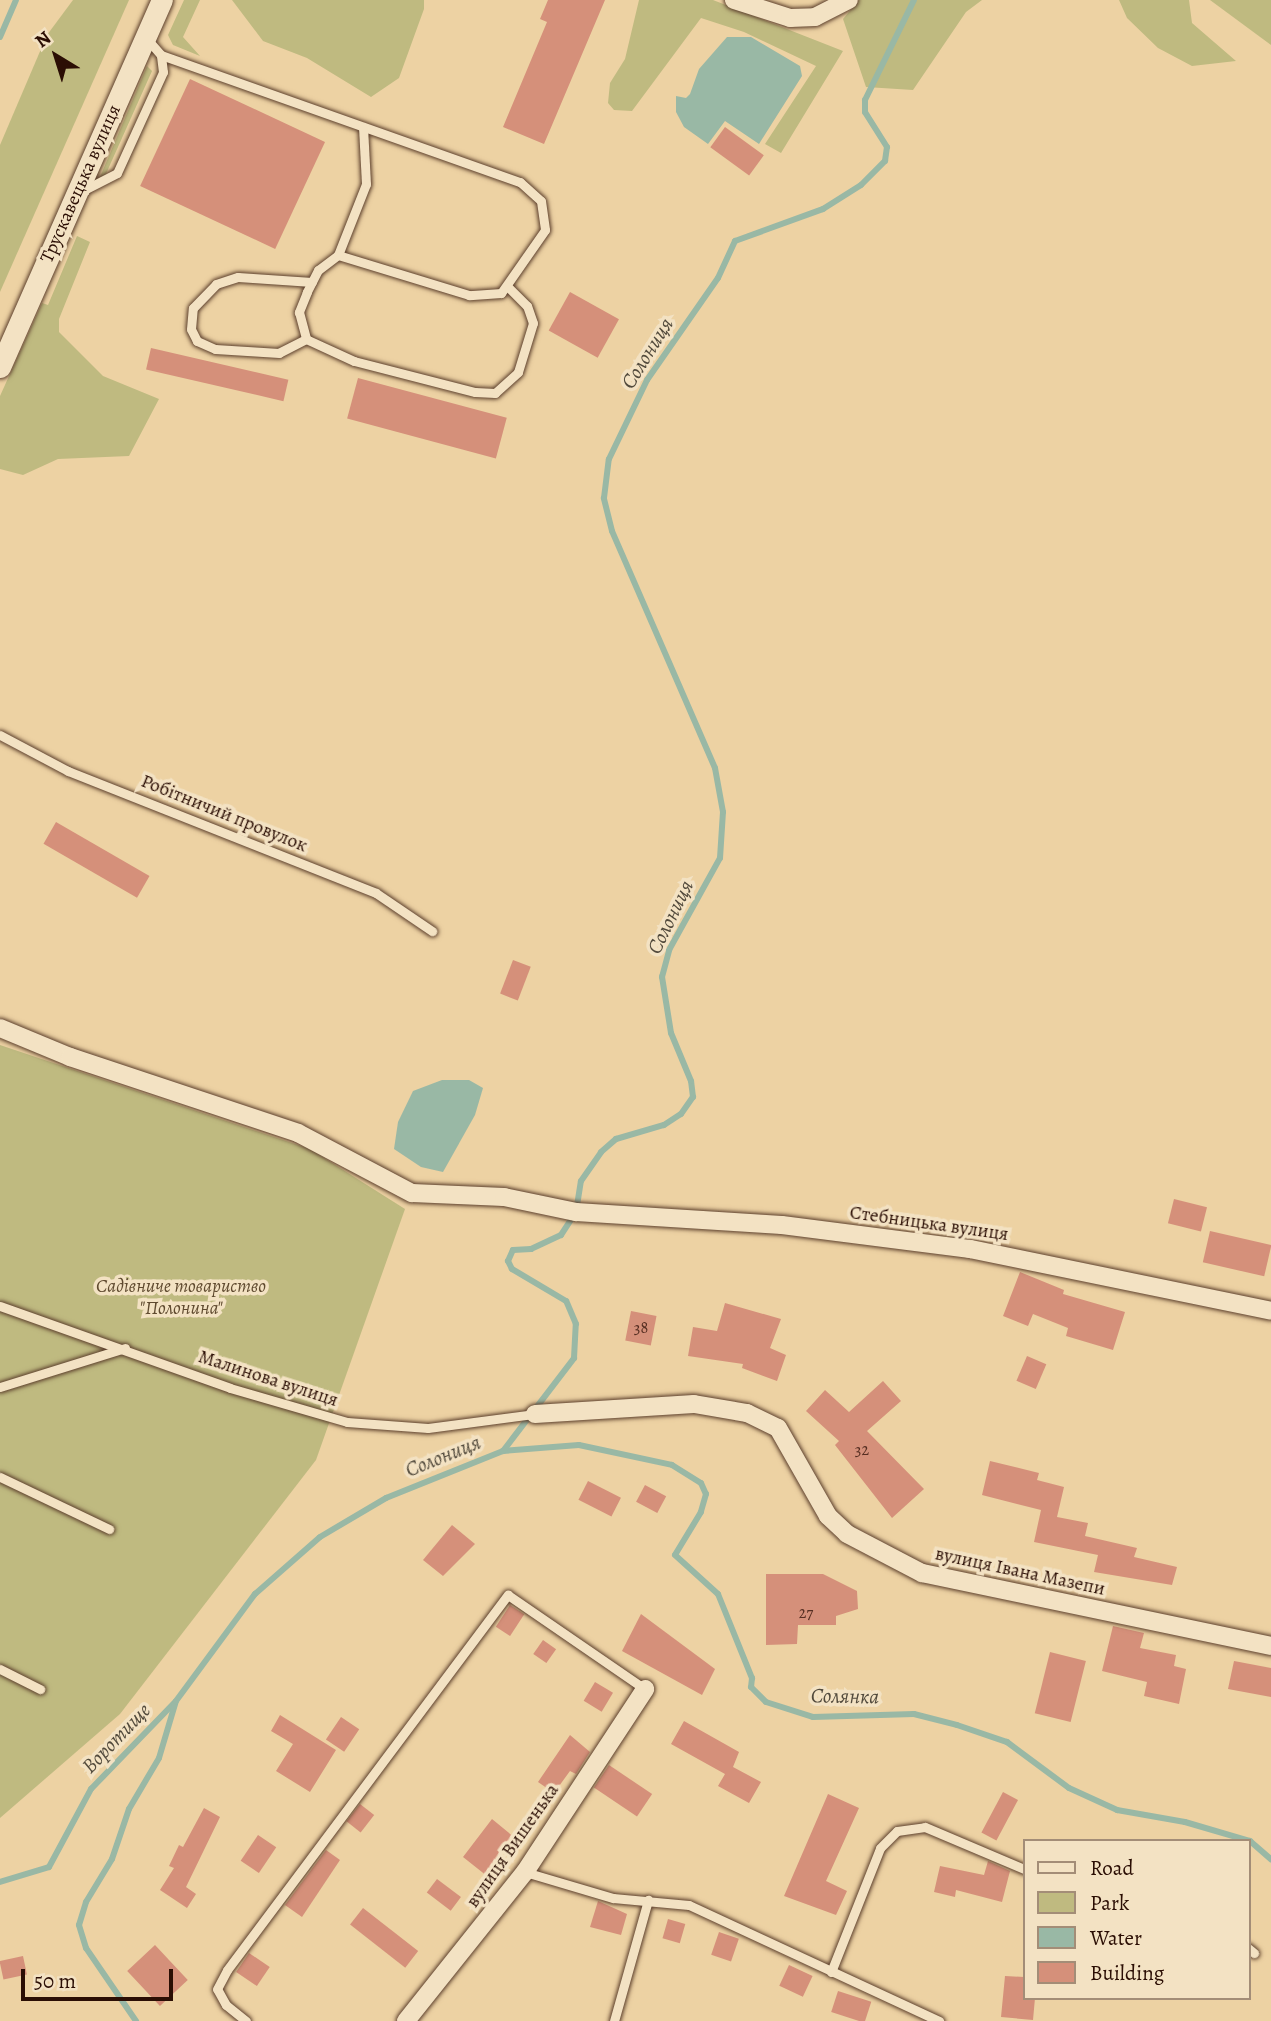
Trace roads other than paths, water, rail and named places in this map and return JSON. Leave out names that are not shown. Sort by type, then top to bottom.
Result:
[{"type":"street","name":"Трускавецька вулиця","points":[[0,367],[162,0]]},
{"type":"street","points":[[734,0],[790,18],[815,17],[849,0]]},
{"type":"street","name":"Стебницька вулиця","points":[[0,1028],[71,1057],[298,1133],[394,1188],[412,1193],[504,1197],[576,1212],[782,1225],[970,1250],[1271,1311]]},
{"type":"street","name":"вулиця Івана Мазепи","points":[[535,1414],[694,1404],[747,1413],[778,1428],[828,1516],[847,1535],[922,1573],[1271,1646]]},
{"type":"street","name":"вулиця Вишенька","points":[[406,2021],[525,1872],[645,1689]]},
{"type":"lane","points":[[77,192],[117,173],[163,72],[160,55],[146,37]]},
{"type":"lane","points":[[160,55],[531,189],[545,212],[545,230],[508,286],[487,297],[469,295],[338,255]]},
{"type":"lane","points":[[306,339],[299,312],[318,270],[338,255],[366,184],[363,127]]},
{"type":"lane","points":[[306,339],[279,353],[215,349],[197,341],[191,329],[193,308],[216,284],[238,276],[312,282]]},
{"type":"lane","points":[[306,339],[354,361],[475,393],[495,393],[519,372],[533,323],[527,306],[508,286]]},
{"type":"lane","name":"Робітничий провулок","points":[[0,735],[68,771],[376,893],[432,931]]},
{"type":"lane","name":"Малинова вулиця","points":[[0,1306],[125,1348],[230,1388],[347,1422],[428,1428],[535,1414]]},
{"type":"lane","points":[[0,1387],[125,1348]]},
{"type":"lane","points":[[0,1477],[109,1529]]},
{"type":"lane","points":[[246,2021],[226,2005],[217,1989],[227,1970],[508,1595],[645,1689]]},
{"type":"lane","points":[[0,1669],[40,1689]]},
{"type":"lane","points":[[831,1972],[880,1848],[897,1831],[925,1827],[1023,1869]]},
{"type":"lane","points":[[525,1872],[613,1898],[689,1905],[939,2021]]},
{"type":"lane","points":[[614,2021],[648,1900]]},
{"type":"water","points":[[727,37],[751,37],[800,66],[802,76],[759,144],[725,121],[708,144],[684,127],[676,112],[676,96],[686,98],[690,94],[699,69]]},
{"type":"water","points":[[442,1080],[469,1080],[483,1088],[475,1115],[443,1172],[421,1167],[394,1149],[398,1122],[413,1091]]},
{"type":"waterway","points":[[0,37],[16,0]]},
{"type":"waterway","name":"Солониця","points":[[136,2021],[86,1948],[79,1925],[86,1902],[112,1859],[129,1809],[159,1758],[176,1701],[255,1594],[320,1537],[386,1498],[503,1451],[574,1358],[576,1324],[566,1301],[512,1269],[508,1261],[513,1250],[531,1249],[561,1235],[576,1212],[581,1181],[601,1152],[616,1139],[664,1125],[681,1114],[693,1097],[691,1081],[671,1033],[662,977],[669,950],[720,858],[723,812],[715,768],[612,531],[604,498],[609,459],[647,380],[718,278],[735,241],[823,209],[861,185],[885,161],[887,147],[865,112],[865,100],[914,0]]},
{"type":"waterway","name":"Солянка","points":[[503,1451],[579,1445],[672,1465],[701,1483],[706,1494],[701,1512],[675,1555],[718,1594],[752,1678],[751,1687],[766,1702],[813,1717],[914,1714],[957,1725],[1007,1742],[1069,1788],[1117,1810],[1185,1822],[1243,1839]]},
{"type":"waterway","name":"Воротище","points":[[0,1882],[49,1867],[91,1789],[175,1702]]},
{"type":"waterway","name":"Солянка","points":[[1250,1841],[1271,1859]]},
{"type":"park label","name":"Садівниче товариство \"Полонина\"","points":[[181,1298]]}]
